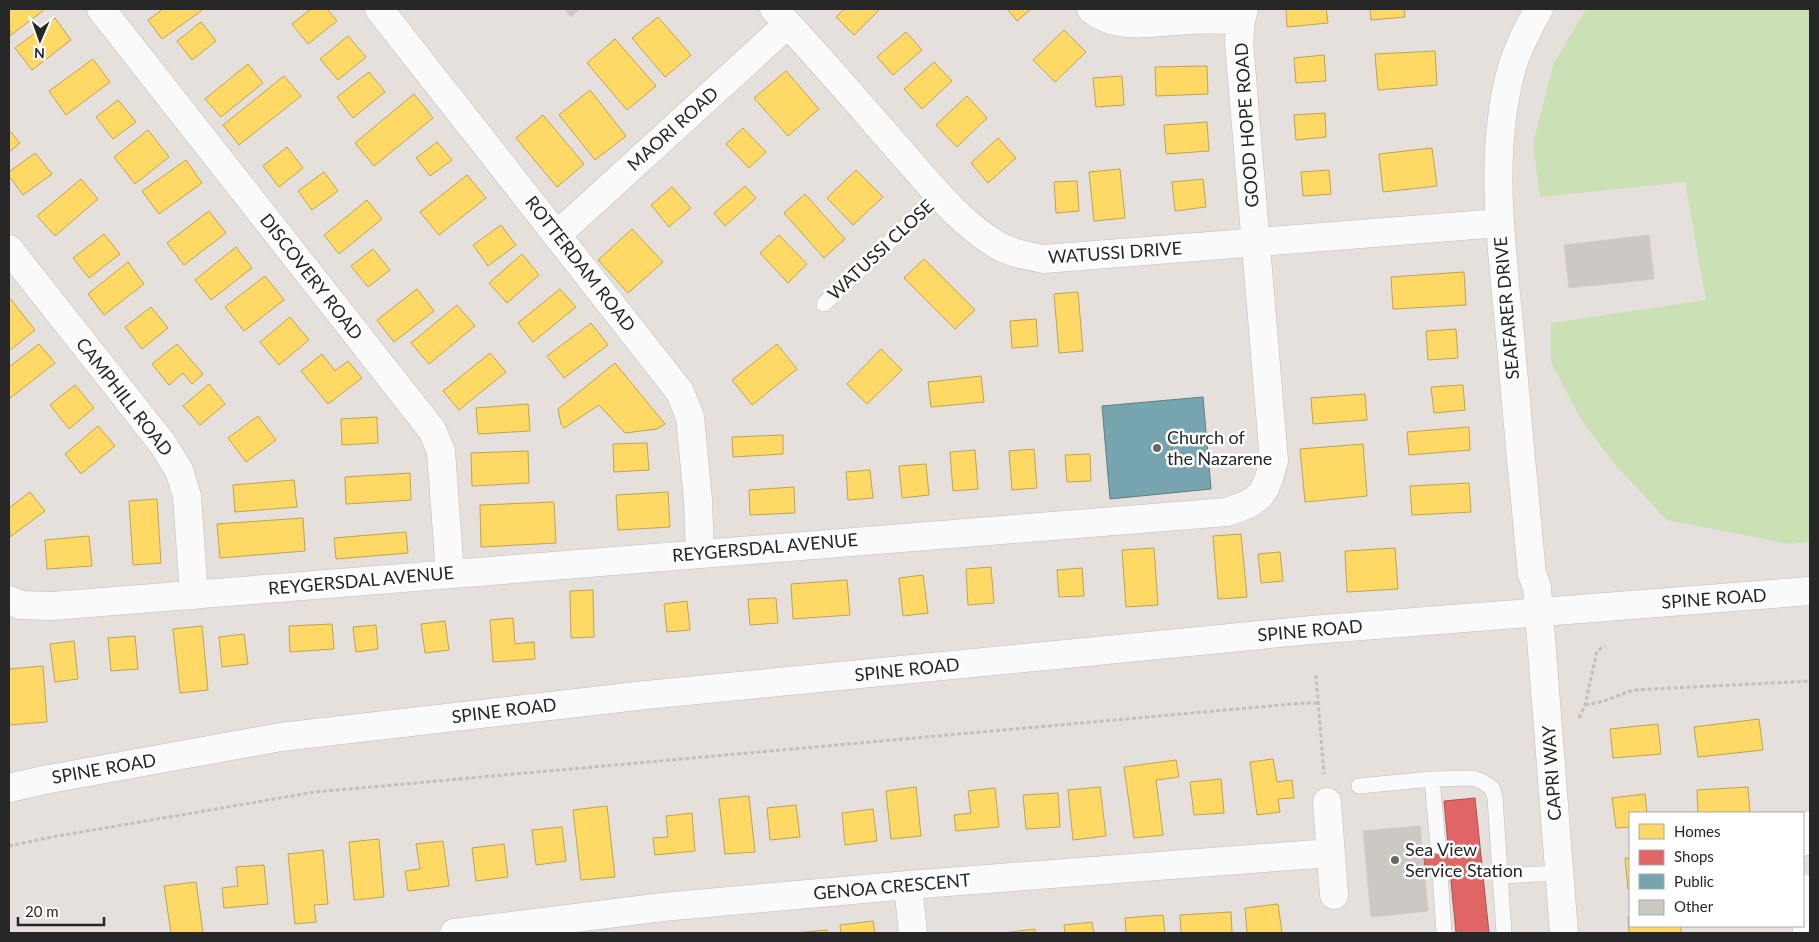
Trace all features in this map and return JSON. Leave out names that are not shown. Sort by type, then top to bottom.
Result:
[{"type":"street","name":"DISCOVERY ROAD","points":[[101,9],[432,430],[441,451],[450,574]]},
{"type":"street","name":"ROTTERDAM ROAD","points":[[378,9],[680,392],[690,417],[698,500],[700,553]]},
{"type":"street","points":[[1091,9],[1108,20],[1138,23],[1194,20],[1243,14]]},
{"type":"street","name":"SEAFARER DRIVE","points":[[1539,9],[1527,31],[1512,70],[1503,113],[1498,161],[1500,223],[1530,554],[1532,574],[1537,587],[1539,613]]},
{"type":"street","name":"GOOD HOPE ROAD","points":[[1243,14],[1240,51],[1256,242]]},
{"type":"street","name":"MAORI ROAD","points":[[557,235],[781,16]]},
{"type":"street","name":"WATUSSI DRIVE","points":[[781,16],[939,195],[972,227],[1000,246],[1024,256],[1044,259],[1500,223]]},
{"type":"street","name":"REYGERSDAL AVENUE","points":[[9,600],[20,605],[37,607],[1227,512],[1251,504],[1261,495],[1269,479],[1274,462],[1256,242]]},
{"type":"street","name":"CAMPHILL ROAD","points":[[9,249],[162,443],[179,470],[187,496],[194,595]]},
{"type":"street","name":"SPINE ROAD","points":[[9,788],[281,737],[646,695],[1311,630],[1810,592]]},
{"type":"street","name":"CAPRI WAY","points":[[1539,613],[1564,933]]},
{"type":"street","points":[[1327,802],[1334,896]]},
{"type":"street","points":[[1804,838],[1807,828],[1810,825]]},
{"type":"street","name":"GENOA CRESCENT","points":[[454,933],[663,907],[908,885],[1330,853]]},
{"type":"street","points":[[908,885],[913,933]]},
{"type":"street","points":[[1804,899],[1807,933]]},
{"type":"lane","name":"WATUSSI CLOSE","points":[[824,304],[939,195]]},
{"type":"lane","points":[[1359,786],[1432,779],[1473,778],[1492,788],[1495,798],[1504,933]]},
{"type":"lane","points":[[1432,779],[1438,846]]},
{"type":"lane","points":[[1440,872],[1444,933]]},
{"type":"lane","points":[[1500,876],[1560,873]]},
{"type":"path","points":[[1579,718],[1586,705],[1596,651],[1605,646]]},
{"type":"path","points":[[1316,676],[1327,802]]},
{"type":"path","points":[[1586,705],[1604,701],[1633,690],[1810,681]]},
{"type":"path","points":[[9,846],[61,835],[315,792],[1284,705],[1318,704]]},
{"type":"green space","points":[[1586,9],[1810,9],[1810,542],[1790,544],[1667,520],[1617,467],[1582,421],[1551,362],[1551,323],[1706,300],[1685,182],[1540,197],[1533,143],[1554,63]]},
{"type":"building: Homes","points":[[9,9],[45,9],[10,36]]},
{"type":"building: Homes","points":[[163,9],[204,9],[162,39],[148,20]]},
{"type":"building: Homes","points":[[311,9],[327,9],[337,21],[308,44],[292,24]]},
{"type":"building: Homes","points":[[844,9],[880,9],[854,35],[836,17]]},
{"type":"building: Homes","points":[[1007,9],[1031,9],[1017,21]]},
{"type":"building: Homes","points":[[1286,9],[1326,9],[1328,23],[1287,27]]},
{"type":"building: Homes","points":[[1370,9],[1404,9],[1405,17],[1371,20]]},
{"type":"building: Homes","points":[[658,17],[691,55],[665,77],[632,38]]},
{"type":"building: Homes","points":[[55,18],[71,40],[32,70],[15,48]]},
{"type":"building: Homes","points":[[201,22],[216,41],[192,60],[177,41]]},
{"type":"building: Homes","points":[[1064,30],[1086,52],[1055,82],[1033,60]]},
{"type":"building: Homes","points":[[906,32],[922,50],[893,75],[877,57]]},
{"type":"building: Homes","points":[[348,36],[366,57],[338,80],[320,59]]},
{"type":"building: Homes","points":[[615,39],[656,86],[627,110],[587,63]]},
{"type":"building: Homes","points":[[1435,51],[1437,85],[1378,90],[1375,54]]},
{"type":"building: Homes","points":[[1324,55],[1326,81],[1296,83],[1294,58]]},
{"type":"building: Homes","points":[[93,59],[110,82],[66,115],[49,91]]},
{"type":"building: Homes","points":[[934,62],[952,81],[922,109],[904,89]]},
{"type":"building: Homes","points":[[248,64],[263,83],[221,117],[205,99]]},
{"type":"building: Homes","points":[[1207,66],[1208,94],[1156,96],[1155,67]]},
{"type":"building: Homes","points":[[786,71],[819,109],[788,136],[754,98]]},
{"type":"building: Homes","points":[[369,72],[385,92],[353,118],[337,97]]},
{"type":"building: Homes","points":[[284,76],[301,96],[239,145],[223,125]]},
{"type":"building: Homes","points":[[1122,76],[1124,105],[1096,107],[1093,78]]},
{"type":"building: Homes","points":[[590,90],[626,136],[595,160],[559,115]]},
{"type":"building: Homes","points":[[414,94],[433,118],[374,166],[355,143]]},
{"type":"building: Homes","points":[[967,96],[987,118],[957,147],[936,125]]},
{"type":"building: Homes","points":[[118,100],[136,122],[113,139],[96,117]]},
{"type":"building: Homes","points":[[1325,113],[1326,137],[1296,140],[1294,115]]},
{"type":"building: Homes","points":[[543,115],[584,164],[557,187],[516,138]]},
{"type":"building: Homes","points":[[1207,122],[1209,151],[1166,154],[1164,125]]},
{"type":"building: Homes","points":[[743,128],[766,152],[749,168],[726,144]]},
{"type":"building: Homes","points":[[9,130],[20,143],[9,152]]},
{"type":"building: Homes","points":[[148,130],[169,157],[135,184],[114,157]]},
{"type":"building: Homes","points":[[998,138],[1016,158],[988,183],[971,163]]},
{"type":"building: Homes","points":[[437,142],[452,160],[430,176],[416,158]]},
{"type":"building: Homes","points":[[287,147],[303,168],[279,187],[263,166]]},
{"type":"building: Homes","points":[[1432,148],[1437,186],[1383,192],[1379,154]]},
{"type":"building: Homes","points":[[35,153],[52,174],[23,195],[9,176],[9,172]]},
{"type":"building: Homes","points":[[186,160],[202,183],[159,214],[142,191]]},
{"type":"building: Homes","points":[[1120,169],[1125,218],[1094,221],[1089,172]]},
{"type":"building: Homes","points":[[856,170],[883,197],[853,225],[827,198]]},
{"type":"building: Homes","points":[[1329,170],[1331,194],[1303,196],[1301,172]]},
{"type":"building: Homes","points":[[324,172],[338,191],[312,210],[298,191]]},
{"type":"building: Homes","points":[[467,175],[486,198],[439,235],[420,212]]},
{"type":"building: Homes","points":[[81,179],[98,199],[55,236],[37,216]]},
{"type":"building: Homes","points":[[1203,179],[1206,207],[1175,211],[1172,182]]},
{"type":"building: Homes","points":[[1077,181],[1079,211],[1056,213],[1054,182]]},
{"type":"building: Homes","points":[[745,186],[756,198],[725,226],[714,213]]},
{"type":"building: Homes","points":[[672,187],[691,208],[669,227],[651,205]]},
{"type":"building: Homes","points":[[805,194],[845,239],[824,258],[784,213]]},
{"type":"building: Homes","points":[[367,200],[382,219],[339,254],[324,235]]},
{"type":"building: Homes","points":[[209,211],[226,233],[184,265],[167,243]]},
{"type":"building: Homes","points":[[501,225],[516,245],[488,266],[473,245]]},
{"type":"building: Homes","points":[[632,229],[663,262],[628,293],[598,260]]},
{"type":"building: Homes","points":[[104,234],[120,254],[89,278],[73,258]]},
{"type":"building: Homes","points":[[779,235],[807,264],[788,283],[760,253]]},
{"type":"building: Homes","points":[[236,247],[252,268],[211,300],[195,280]]},
{"type":"building: Homes","points":[[373,249],[390,270],[368,287],[351,266]]},
{"type":"building: Homes","points":[[522,254],[539,275],[507,303],[489,283]]},
{"type":"building: Homes","points":[[924,259],[975,310],[955,329],[904,278]]},
{"type":"building: Homes","points":[[128,262],[144,284],[104,315],[88,294]]},
{"type":"building: Homes","points":[[1464,272],[1466,305],[1393,309],[1391,277]]},
{"type":"building: Homes","points":[[265,276],[284,300],[244,331],[225,307]]},
{"type":"building: Homes","points":[[417,289],[434,311],[394,342],[377,320]]},
{"type":"building: Homes","points":[[560,289],[576,307],[533,342],[518,323]]},
{"type":"building: Homes","points":[[1078,292],[1083,351],[1059,353],[1054,294]]},
{"type":"building: Homes","points":[[9,297],[35,330],[9,351]]},
{"type":"building: Homes","points":[[457,305],[475,326],[429,364],[411,343]]},
{"type":"building: Homes","points":[[151,307],[168,328],[142,349],[125,327]]},
{"type":"building: Homes","points":[[290,317],[309,340],[279,365],[260,342]]},
{"type":"building: Homes","points":[[1036,319],[1038,346],[1012,348],[1010,321]]},
{"type":"building: Homes","points":[[591,323],[608,345],[564,378],[547,356]]},
{"type":"building: Homes","points":[[1456,329],[1458,358],[1428,360],[1426,331]]},
{"type":"building: Homes","points":[[39,344],[55,363],[9,399],[9,367]]},
{"type":"building: Homes","points":[[177,344],[203,374],[192,384],[183,373],[169,385],[152,364]]},
{"type":"building: Homes","points":[[777,344],[797,369],[752,405],[732,380]]},
{"type":"building: Homes","points":[[881,349],[902,370],[867,404],[847,384]]},
{"type":"building: Homes","points":[[490,353],[506,372],[459,410],[443,391]]},
{"type":"building: Homes","points":[[322,354],[335,371],[348,361],[362,378],[328,404],[301,371]]},
{"type":"building: Homes","points":[[615,363],[665,424],[657,429],[625,433],[599,405],[564,428],[561,424],[558,409]]},
{"type":"building: Homes","points":[[981,376],[984,402],[931,407],[928,382]]},
{"type":"building: Homes","points":[[209,384],[225,404],[200,425],[183,406]]},
{"type":"building: Homes","points":[[75,385],[94,408],[69,429],[50,405]]},
{"type":"building: Homes","points":[[1463,385],[1465,410],[1434,413],[1431,387]]},
{"type":"building: Homes","points":[[1365,394],[1367,420],[1313,424],[1311,398]]},
{"type":"building: Homes","points":[[528,404],[530,431],[478,434],[476,408]]},
{"type":"building: Homes","points":[[258,416],[276,440],[246,462],[228,438]]},
{"type":"building: Homes","points":[[377,417],[378,443],[342,445],[341,419]]},
{"type":"building: Homes","points":[[98,426],[115,446],[81,474],[65,454]]},
{"type":"building: Homes","points":[[1469,427],[1470,450],[1409,455],[1407,432]]},
{"type":"building: Homes","points":[[783,435],[783,454],[733,457],[732,437]]},
{"type":"building: Homes","points":[[647,443],[649,470],[614,472],[613,444]]},
{"type":"building: Homes","points":[[1363,444],[1367,496],[1305,502],[1300,449]]},
{"type":"building: Homes","points":[[1034,449],[1037,488],[1012,490],[1009,451]]},
{"type":"building: Homes","points":[[975,450],[978,489],[953,491],[950,452]]},
{"type":"building: Homes","points":[[528,451],[529,483],[472,486],[471,453]]},
{"type":"building: Homes","points":[[1090,454],[1091,481],[1067,482],[1065,455]]},
{"type":"building: Homes","points":[[926,464],[929,495],[902,498],[899,466]]},
{"type":"building: Homes","points":[[870,470],[873,498],[848,500],[846,472]]},
{"type":"building: Homes","points":[[410,473],[411,500],[346,504],[345,477]]},
{"type":"building: Homes","points":[[294,480],[297,507],[235,512],[233,485]]},
{"type":"building: Homes","points":[[1469,483],[1471,512],[1412,515],[1410,486]]},
{"type":"building: Homes","points":[[794,487],[795,513],[750,515],[749,490]]},
{"type":"building: Homes","points":[[30,492],[45,511],[10,537],[9,508]]},
{"type":"building: Homes","points":[[668,492],[670,527],[618,530],[616,495]]},
{"type":"building: Homes","points":[[157,499],[161,563],[133,565],[129,501]]},
{"type":"building: Homes","points":[[554,502],[556,543],[481,547],[480,505]]},
{"type":"building: Homes","points":[[303,518],[305,551],[220,558],[217,524]]},
{"type":"building: Homes","points":[[406,532],[408,553],[336,559],[334,538]]},
{"type":"building: Homes","points":[[1241,534],[1247,597],[1218,599],[1213,536]]},
{"type":"building: Homes","points":[[89,536],[92,566],[47,569],[45,540]]},
{"type":"building: Homes","points":[[1154,548],[1158,605],[1126,607],[1122,550]]},
{"type":"building: Homes","points":[[1395,548],[1398,589],[1347,592],[1345,551]]},
{"type":"building: Homes","points":[[1280,552],[1283,581],[1261,583],[1258,554]]},
{"type":"building: Homes","points":[[991,567],[994,603],[968,605],[966,569]]},
{"type":"building: Homes","points":[[1082,568],[1084,596],[1059,597],[1057,570]]},
{"type":"building: Homes","points":[[923,575],[928,613],[903,616],[899,578]]},
{"type":"building: Homes","points":[[847,580],[850,615],[793,619],[791,584]]},
{"type":"building: Homes","points":[[593,590],[594,637],[571,638],[570,591]]},
{"type":"building: Homes","points":[[776,598],[778,623],[750,625],[748,599]]},
{"type":"building: Homes","points":[[687,601],[690,630],[667,632],[664,604]]},
{"type":"building: Homes","points":[[513,618],[515,644],[534,642],[535,659],[493,662],[490,620]]},
{"type":"building: Homes","points":[[445,621],[449,650],[425,653],[421,624]]},
{"type":"building: Homes","points":[[332,624],[334,649],[290,652],[289,626]]},
{"type":"building: Homes","points":[[376,625],[378,649],[356,652],[353,627]]},
{"type":"building: Homes","points":[[202,626],[208,690],[180,693],[173,629]]},
{"type":"building: Homes","points":[[244,634],[248,664],[222,667],[219,637]]},
{"type":"building: Homes","points":[[135,636],[138,669],[111,671],[108,638]]},
{"type":"building: Homes","points":[[74,641],[78,679],[55,682],[50,644]]},
{"type":"building: Homes","points":[[43,666],[47,722],[9,725],[9,669]]},
{"type":"building: Homes","points":[[1759,719],[1763,750],[1698,757],[1694,727]]},
{"type":"building: Homes","points":[[1658,724],[1661,754],[1613,758],[1610,729]]},
{"type":"building: Homes","points":[[1273,759],[1277,782],[1292,780],[1294,798],[1278,799],[1280,812],[1257,815],[1250,762]]},
{"type":"building: Homes","points":[[1176,760],[1179,777],[1156,780],[1163,835],[1134,838],[1124,767]]},
{"type":"building: Homes","points":[[1221,779],[1224,813],[1194,815],[1190,782]]},
{"type":"building: Homes","points":[[916,787],[921,836],[891,839],[886,791]]},
{"type":"building: Homes","points":[[1100,787],[1106,836],[1073,840],[1068,790]]},
{"type":"building: Homes","points":[[1748,787],[1750,812],[1698,812],[1697,790]]},
{"type":"building: Homes","points":[[995,788],[999,827],[956,831],[954,815],[971,813],[968,791]]},
{"type":"building: Homes","points":[[1058,793],[1060,827],[1026,829],[1023,795]]},
{"type":"building: Homes","points":[[1645,794],[1647,812],[1629,812],[1629,827],[1616,828],[1612,798]]},
{"type":"building: Homes","points":[[749,796],[755,852],[725,854],[719,799]]},
{"type":"building: Homes","points":[[796,805],[800,837],[770,840],[767,808]]},
{"type":"building: Homes","points":[[607,806],[615,877],[581,880],[573,810]]},
{"type":"building: Homes","points":[[873,809],[877,841],[845,845],[842,813]]},
{"type":"building: Homes","points":[[692,813],[695,851],[655,855],[653,838],[668,837],[666,816]]},
{"type":"building: Homes","points":[[562,827],[566,861],[536,865],[532,830]]},
{"type":"building: Homes","points":[[379,839],[384,897],[354,900],[349,842]]},
{"type":"building: Homes","points":[[443,841],[449,886],[408,891],[405,871],[420,869],[416,844]]},
{"type":"building: Homes","points":[[504,844],[508,877],[476,881],[472,848]]},
{"type":"building: Homes","points":[[323,850],[328,904],[314,905],[316,922],[295,924],[288,854]]},
{"type":"building: Homes","points":[[1625,858],[1629,858],[1628,889]]},
{"type":"building: Homes","points":[[264,865],[268,904],[224,908],[222,888],[238,886],[236,867]]},
{"type":"building: Homes","points":[[196,882],[203,933],[171,933],[164,886]]},
{"type":"building: Homes","points":[[1278,904],[1282,933],[1247,933],[1245,908]]},
{"type":"building: Homes","points":[[1231,912],[1232,933],[1181,933],[1180,915]]},
{"type":"building: Homes","points":[[1163,915],[1165,933],[1126,933],[1125,918]]},
{"type":"building: Homes","points":[[1628,917],[1629,927],[1681,927],[1681,933],[1629,933]]},
{"type":"building: Homes","points":[[873,921],[875,933],[841,933],[840,925]]},
{"type":"building: Homes","points":[[1092,922],[1094,933],[1065,933],[1064,925]]},
{"type":"building: Homes","points":[[1035,929],[1035,933],[1003,933]]},
{"type":"building: Homes","points":[[827,930],[828,933],[794,933]]},
{"type":"building: Shops","points":[[1475,798],[1489,933],[1456,933],[1450,871],[1425,873],[1422,847],[1448,845],[1444,801]]},
{"type":"building: Public","name":"Church of the Nazarene","points":[[1203,397],[1211,489],[1110,499],[1102,406]]},
{"type":"building: Other","points":[[564,9],[580,9],[571,17]]},
{"type":"building: Other","points":[[1649,235],[1654,279],[1569,288],[1564,245]]},
{"type":"building: Other","name":"Sea View Service Station","points":[[1420,826],[1428,911],[1371,917],[1363,831]]},
{"type":"place","name":"Church of the Nazarene","points":[[1157,448]]},
{"type":"place","name":"Sea View Service Station","points":[[1395,860]]}]
